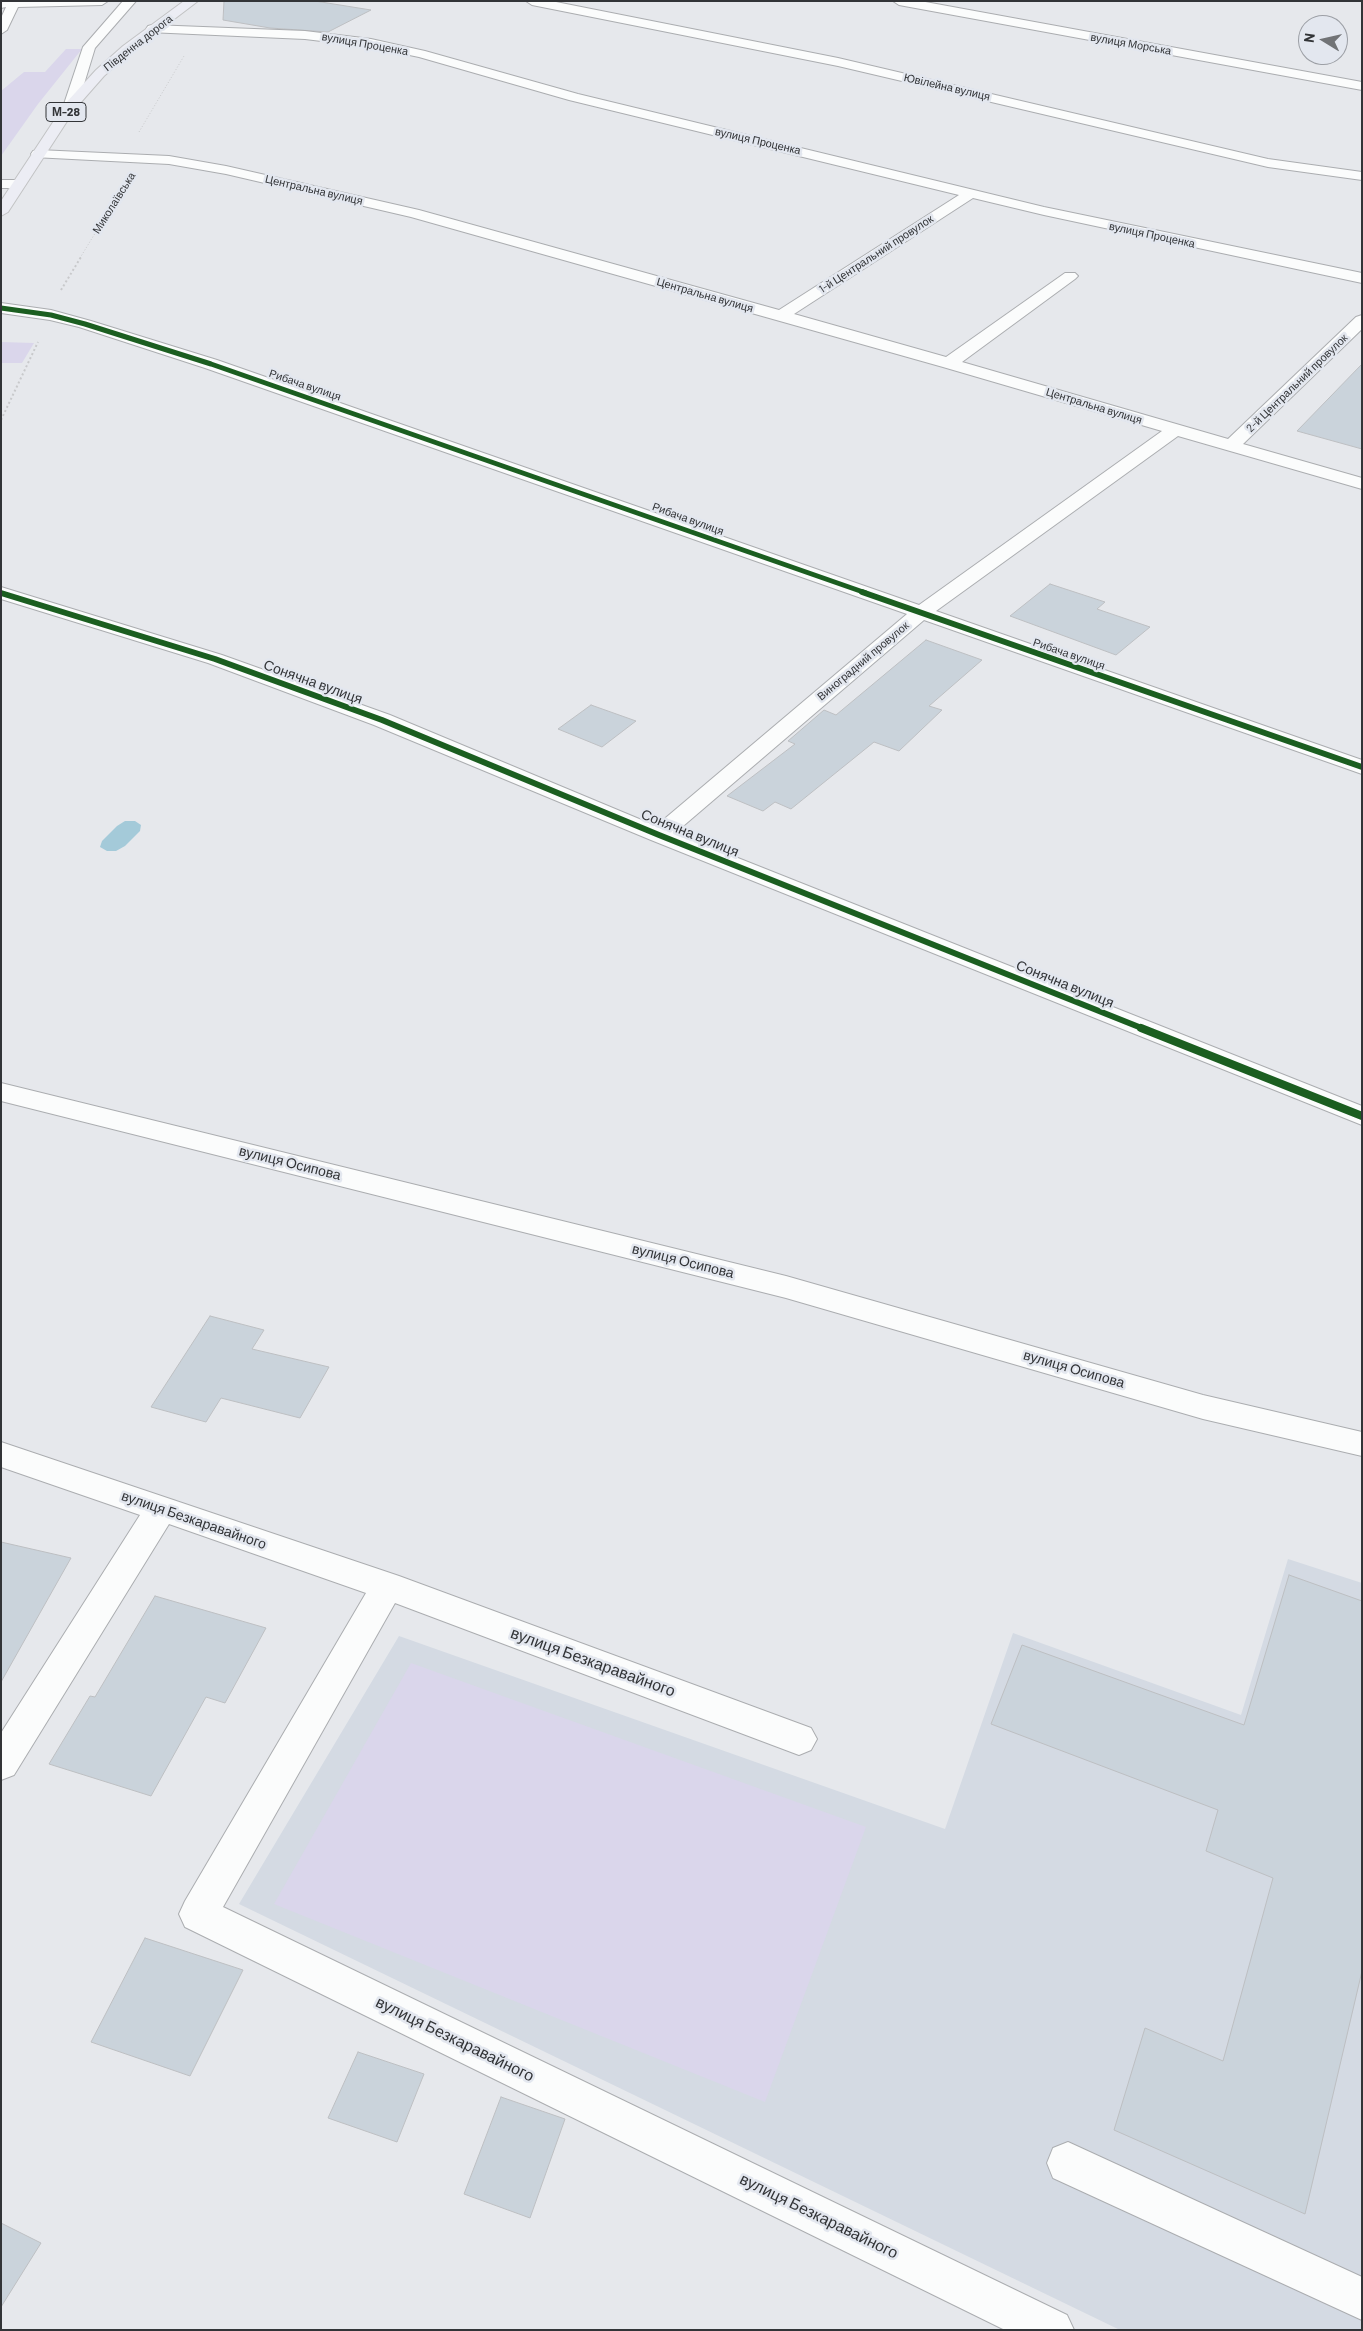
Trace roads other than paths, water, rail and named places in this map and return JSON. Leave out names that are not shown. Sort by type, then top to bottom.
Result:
[{"type":"highway","name":"Південна дорога","points":[[1,212],[70,107],[100,73],[152,29],[192,1]]},
{"type":"street","points":[[1,4],[102,1]]},
{"type":"street","points":[[70,107],[89,47],[130,1]]},
{"type":"street","name":"Ювілейна вулиця","points":[[532,1],[838,62],[1268,163],[1362,176]]},
{"type":"street","name":"вулиця Морська","points":[[899,1],[1362,86]]},
{"type":"street","points":[[1,30],[14,4]]},
{"type":"street","name":"вулиця Проценка","points":[[152,29],[305,34],[371,43],[421,54],[574,97],[1121,228],[1362,278]]},
{"type":"street","name":"Центральна вулиця","points":[[38,154],[169,160],[226,170],[414,213],[949,363],[1362,484]]},
{"type":"street","points":[[1,184],[19,184]]},
{"type":"street","name":"1-й Центральний провулок","points":[[779,316],[973,192]]},
{"type":"street","points":[[949,363],[1070,276]]},
{"type":"street","name":"Рибача вулиця","points":[[1,308],[50,315],[211,364],[670,524],[919,614],[1362,767]]},
{"type":"street","name":"2-й Центральний провулок","points":[[1232,446],[1362,320]]},
{"type":"street","name":"Виноградний провулок","points":[[659,835],[919,614],[1175,430]]},
{"type":"street","name":"Сонячна вулиця","points":[[1,593],[215,659],[382,720],[659,835],[1362,1116]]},
{"type":"street","name":"вулиця Осипова","points":[[1,1092],[777,1284],[1204,1407],[1362,1444]]},
{"type":"street","name":"вулиця Безкаравайного","points":[[1,1454],[387,1586],[799,1739]]},
{"type":"street","points":[[1,1764],[161,1509]]},
{"type":"street","name":"вулиця Безкаравайного","points":[[387,1586],[198,1914],[1052,2330]]},
{"type":"street","points":[[1068,2164],[1362,2299]]},
{"type":"water","points":[[125,821],[135,821],[141,825],[140,831],[125,846],[116,851],[107,851],[100,847],[102,841]]}]
